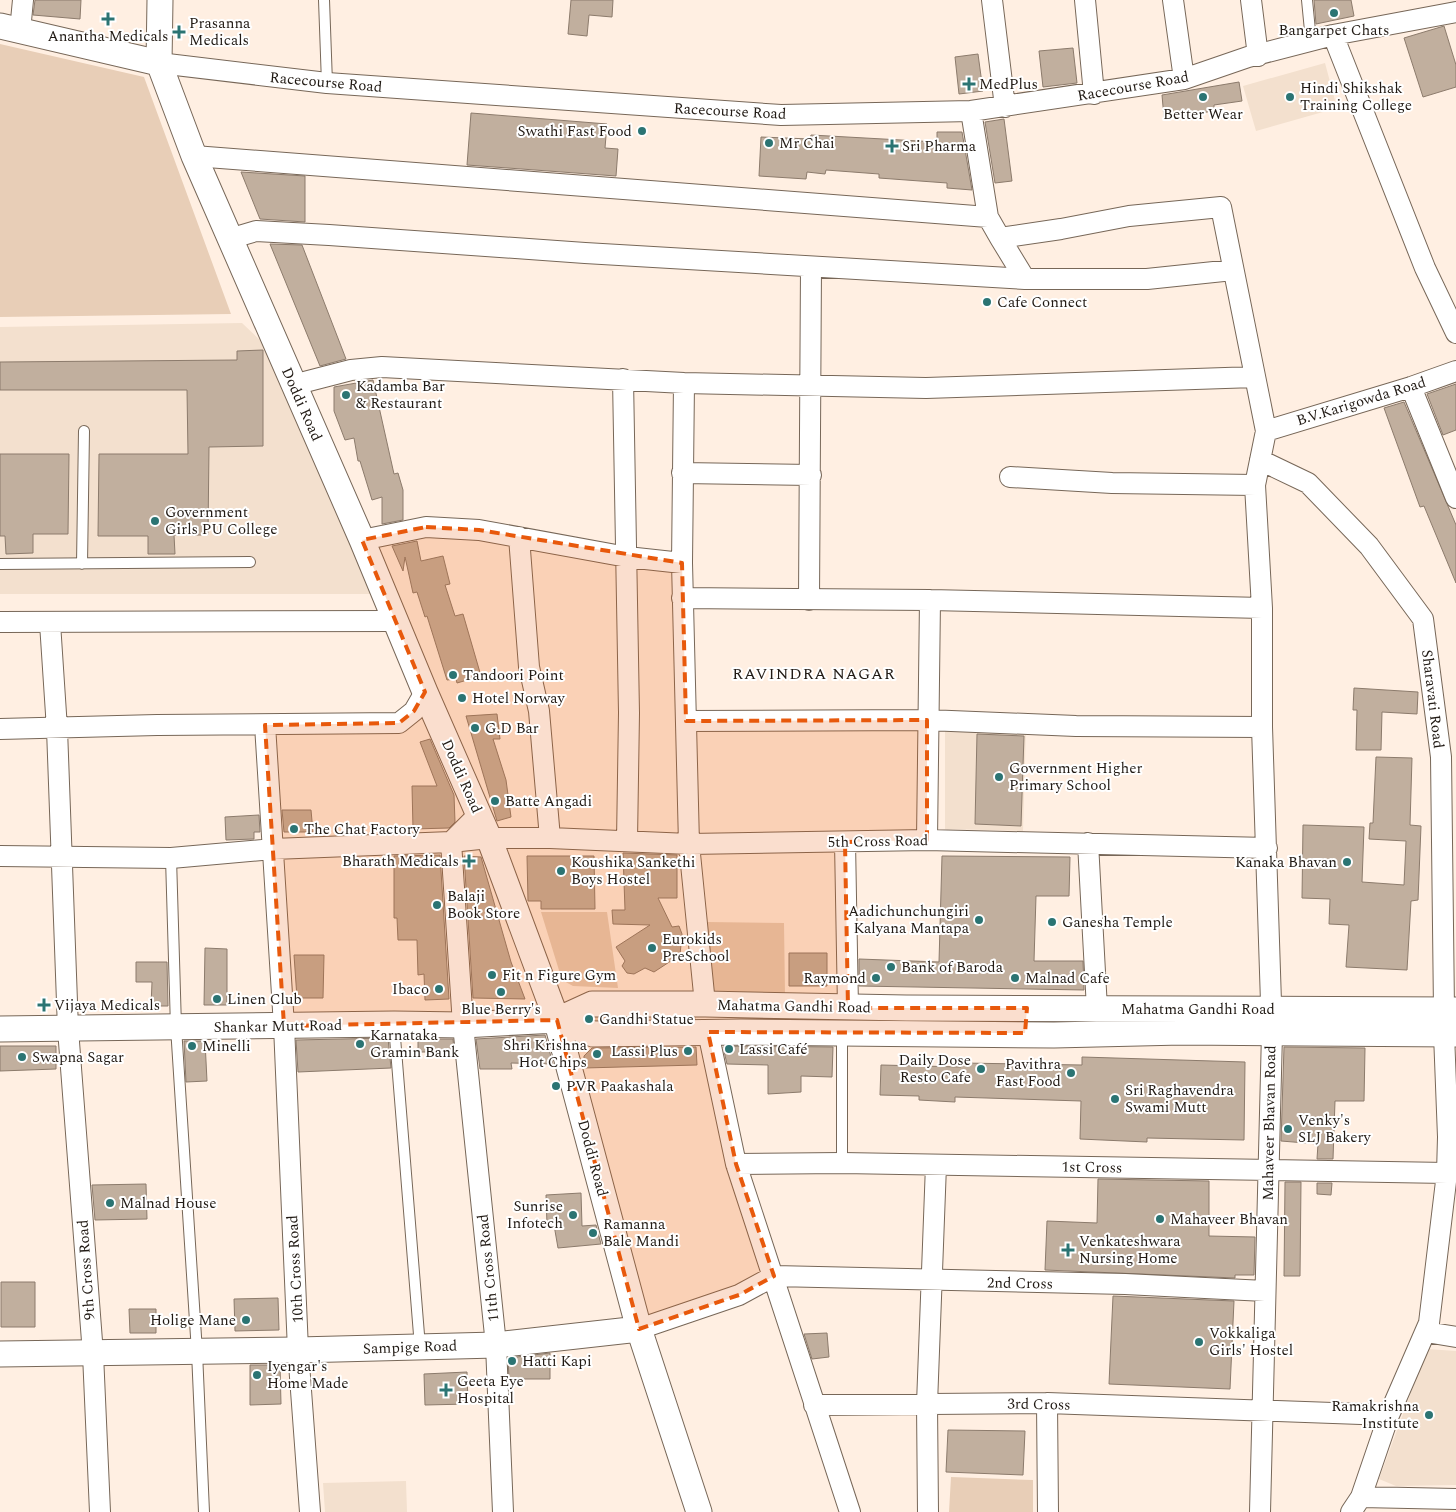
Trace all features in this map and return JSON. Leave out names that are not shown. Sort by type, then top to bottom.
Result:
[{"type":"street","points":[[10,29],[23,0]]},
{"type":"street","points":[[158,63],[160,0]]},
{"type":"street","points":[[992,0],[1004,107]]},
{"type":"street","points":[[1085,0],[1094,94]]},
{"type":"street","points":[[1173,0],[1184,79]]},
{"type":"street","points":[[1250,0],[1258,56]]},
{"type":"street","name":"Racecourse Road","points":[[10,29],[158,63],[327,83],[781,115],[971,111],[1094,94],[1184,79],[1258,56],[1333,36],[1455,16]]},
{"type":"street","points":[[1333,36],[1425,268],[1456,333]]},
{"type":"street","name":"Doddi Road","points":[[158,63],[229,239],[362,540],[425,692],[479,814],[557,1020],[639,1329],[699,1512]]},
{"type":"street","points":[[971,111],[988,217],[1025,279]]},
{"type":"street","points":[[194,156],[988,217]]},
{"type":"street","points":[[1000,238],[1129,216],[1221,207],[1266,431]]},
{"type":"street","points":[[229,239],[256,231],[1025,279],[1146,280],[1234,270]]},
{"type":"street","points":[[809,600],[812,386],[811,267]]},
{"type":"street","points":[[293,384],[350,370],[382,367],[684,383],[926,388],[1255,377]]},
{"type":"street","name":"B.V.Karigowda Road","points":[[1266,431],[1411,387],[1456,371]]},
{"type":"street","points":[[623,379],[629,755],[627,841]]},
{"type":"street","points":[[684,383],[682,598],[689,844],[708,1032],[736,1164],[850,1512]]},
{"type":"street","points":[[1411,387],[1456,498]]},
{"type":"street","name":"Mahaveer Bhavan Road","points":[[1260,1512],[1272,1033],[1262,727],[1262,608],[1255,485],[1266,431]]},
{"type":"street","name":"Sharavati Road","points":[[1260,460],[1308,483],[1369,546],[1423,619],[1441,757],[1450,1022],[1448,1137],[1447,1173],[1430,1323],[1389,1415],[1356,1505]]},
{"type":"street","points":[[682,473],[810,475]]},
{"type":"street","points":[[1010,477],[1112,483],[1255,485]]},
{"type":"street","points":[[362,540],[426,527],[479,530],[626,557],[682,563]]},
{"type":"street","points":[[519,537],[529,667],[538,711],[550,838]]},
{"type":"street","points":[[682,598],[930,600],[1262,608]]},
{"type":"street","points":[[927,840],[930,600]]},
{"type":"street","points":[[0,622],[396,621]]},
{"type":"street","name":"9th Cross Road","points":[[50,623],[57,729],[68,1029],[93,1354],[100,1512]]},
{"type":"street","points":[[0,729],[157,725],[399,723],[414,711],[425,692]]},
{"type":"street","points":[[686,721],[927,720],[1076,726],[1262,727]]},
{"type":"street","name":"10th Cross Road","points":[[265,725],[284,1026],[298,1350],[310,1512]]},
{"type":"street","points":[[451,842],[479,814]]},
{"type":"street","name":"5th Cross Road","points":[[0,856],[171,858],[273,849],[451,842],[489,838],[550,838],[689,844],[927,840],[1267,848]]},
{"type":"street","name":"11th Cross Road","points":[[451,842],[463,1025],[496,1345],[503,1512]]},
{"type":"street","points":[[845,842],[848,1008]]},
{"type":"street","points":[[1088,843],[1096,1009]]},
{"type":"street","name":"Mahatma Gandhi Road","points":[[557,1020],[592,1004],[705,1004],[848,1008],[1271,1008],[1450,1022]]},
{"type":"street","points":[[1025,1033],[1026,1008]]},
{"type":"street","name":"Mahatma Gandhi Road","points":[[557,1020],[593,1034],[708,1032],[1272,1033],[1450,1022]]},
{"type":"street","name":"Shankar Mutt Road","points":[[0,1029],[394,1024],[463,1025],[557,1020]]},
{"type":"street","name":"1st Cross","points":[[736,1164],[842,1163],[1447,1173]]},
{"type":"street","points":[[928,1512],[927,1404],[936,1166]]},
{"type":"street","points":[[639,1329],[739,1295],[774,1276]]},
{"type":"street","name":"2nd Cross","points":[[774,1276],[1125,1284],[1265,1291]]},
{"type":"street","name":"Sampige Road","points":[[0,1354],[93,1354],[496,1345],[639,1329]]},
{"type":"street","points":[[1426,1332],[1456,1337]]},
{"type":"street","points":[[1047,1403],[1048,1512]]},
{"type":"street","name":"3rd Cross","points":[[814,1405],[1047,1403],[1389,1415]]},
{"type":"street","points":[[1356,1505],[1456,1499]]},
{"type":"street","points":[[1455,1512],[1456,1508]]},
{"type":"lane","points":[[324,0],[327,83]]},
{"type":"lane","points":[[1307,0],[1312,41]]},
{"type":"lane","points":[[82,564],[84,432]]},
{"type":"lane","points":[[0,564],[250,562]]},
{"type":"lane","points":[[171,858],[176,1027],[197,1352],[204,1512]]},
{"type":"lane","points":[[394,1024],[420,1347]]},
{"type":"lane","points":[[842,1033],[842,1163]]},
{"type":"highlighted area","points":[[426,527],[479,530],[682,563],[686,721],[927,720],[927,840],[845,842],[848,1008],[1027,1008],[1025,1033],[708,1032],[736,1164],[774,1276],[739,1295],[639,1329],[557,1020],[284,1026],[265,725],[399,723],[414,711],[425,692],[362,540]]},
{"type":"shaded area","points":[[0,44],[144,77],[231,314],[0,317]]},
{"type":"shaded area","name":"Hindi Shikshak Training College","points":[[1325,63],[1337,108],[1256,131],[1243,86]]},
{"type":"shaded area","points":[[242,323],[263,343],[376,594],[0,594],[0,327]]},
{"type":"shaded area","points":[[945,726],[1026,728],[1023,831],[945,829]]},
{"type":"shaded area","points":[[541,912],[607,912],[618,988],[573,986],[562,980]]},
{"type":"shaded area","points":[[707,922],[784,923],[785,994],[714,992]]},
{"type":"shaded area","points":[[696,1013],[696,1025],[589,1025],[589,1015]]},
{"type":"shaded area","name":"Ramakrishna Institute","points":[[1427,1349],[1456,1351],[1456,1485],[1396,1486],[1379,1479]]},
{"type":"shaded area","points":[[951,1477],[1033,1480],[1033,1512],[949,1512]]},
{"type":"shaded area","points":[[406,1481],[407,1512],[325,1512],[323,1483]]},
{"type":"building","points":[[35,0],[81,0],[80,19],[33,15]]},
{"type":"building","points":[[571,0],[613,0],[612,17],[589,15],[587,36],[568,34]]},
{"type":"building","points":[[1314,0],[1351,0],[1354,16],[1316,24]]},
{"type":"building","points":[[1444,26],[1456,65],[1456,87],[1423,97],[1404,38]]},
{"type":"building","points":[[1073,48],[1077,83],[1043,87],[1039,51]]},
{"type":"building","points":[[978,54],[983,91],[959,94],[955,57]]},
{"type":"building","points":[[1239,82],[1242,101],[1214,105],[1214,111],[1164,118],[1162,95]]},
{"type":"building","points":[[471,113],[607,124],[605,148],[618,149],[616,176],[467,165]]},
{"type":"building","points":[[1004,119],[1012,181],[995,183],[985,122]]},
{"type":"building","points":[[937,132],[962,132],[972,190],[947,188],[947,183],[879,178],[879,174],[826,170],[825,174],[807,172],[806,179],[759,176],[761,137],[810,139],[811,135],[937,142]]},
{"type":"building","points":[[241,172],[305,176],[305,222],[260,219]]},
{"type":"building","points":[[270,244],[302,245],[346,359],[320,366]]},
{"type":"building","points":[[263,350],[263,446],[209,447],[208,535],[174,535],[175,554],[148,554],[148,536],[98,536],[99,454],[188,454],[187,390],[0,390],[0,362],[237,360],[237,351]]},
{"type":"building","points":[[373,380],[394,474],[398,473],[403,490],[403,520],[382,524],[382,497],[372,500],[360,461],[358,461],[354,438],[345,440],[334,411],[334,387]]},
{"type":"building","points":[[1456,384],[1456,430],[1443,435],[1427,394]]},
{"type":"building","points":[[1404,402],[1456,525],[1456,583],[1424,506],[1420,507],[1384,408]]},
{"type":"building","points":[[0,454],[69,454],[68,534],[33,534],[33,553],[6,554],[5,536],[0,536]]},
{"type":"building","points":[[417,541],[421,561],[443,556],[450,584],[445,585],[455,616],[463,614],[481,676],[457,683],[456,679],[447,680],[427,616],[425,617],[417,592],[413,593],[405,557],[403,571],[392,546]]},
{"type":"building","points":[[1354,688],[1418,692],[1417,714],[1382,712],[1381,750],[1356,750],[1357,710],[1353,710]]},
{"type":"building","points":[[497,714],[500,739],[493,739],[506,780],[511,817],[497,821],[466,716]]},
{"type":"building","name":"Government Higher Primary School","points":[[977,734],[1024,736],[1021,826],[975,824]]},
{"type":"building","points":[[430,739],[454,795],[455,822],[449,828],[413,829],[412,786],[437,786],[420,742]]},
{"type":"building","points":[[1376,757],[1412,758],[1410,825],[1421,826],[1418,900],[1411,901],[1407,970],[1346,967],[1349,925],[1329,924],[1330,899],[1302,898],[1303,825],[1364,827],[1362,882],[1404,885],[1406,841],[1369,839],[1370,823],[1373,823]]},
{"type":"building","points":[[282,810],[311,810],[313,832],[284,832]]},
{"type":"building","points":[[259,815],[260,832],[254,832],[254,839],[226,840],[225,817]]},
{"type":"building","points":[[623,853],[677,855],[677,898],[658,898],[672,927],[679,926],[682,934],[680,955],[654,972],[645,968],[634,974],[627,973],[622,966],[625,961],[616,947],[650,925],[613,924],[612,910],[625,910]]},
{"type":"building","points":[[440,855],[449,999],[425,1000],[424,974],[418,975],[417,940],[398,940],[397,918],[394,918],[394,856]]},
{"type":"building","points":[[464,856],[481,857],[511,962],[525,999],[473,998]]},
{"type":"building","name":"Koushika Sankethi Boys Hostel","points":[[527,856],[594,856],[595,909],[541,909],[541,901],[528,901]]},
{"type":"building","points":[[942,856],[1070,857],[1069,896],[1036,896],[1034,961],[1083,961],[1084,990],[859,986],[859,959],[939,962]]},
{"type":"building","points":[[205,948],[227,949],[227,1005],[204,1005]]},
{"type":"building","points":[[789,953],[827,953],[827,986],[789,986]]},
{"type":"building","points":[[294,955],[324,955],[323,998],[297,998]]},
{"type":"building","points":[[136,962],[167,962],[168,1006],[151,1006],[152,982],[136,982]]},
{"type":"building","points":[[545,1035],[553,1064],[511,1063],[512,1069],[480,1069],[476,1039]]},
{"type":"building","points":[[388,1038],[391,1068],[298,1072],[296,1040]]},
{"type":"building","points":[[418,1039],[453,1039],[454,1052],[418,1052]]},
{"type":"building","points":[[184,1041],[205,1041],[207,1081],[186,1082]]},
{"type":"building","points":[[0,1046],[56,1046],[56,1069],[0,1071]]},
{"type":"building","points":[[696,1047],[697,1065],[584,1068],[584,1056],[592,1048]]},
{"type":"building","points":[[723,1047],[833,1047],[832,1077],[801,1076],[801,1092],[768,1094],[768,1065],[727,1064]]},
{"type":"building","points":[[1284,1047],[1365,1048],[1364,1101],[1335,1101],[1333,1159],[1317,1159],[1318,1144],[1281,1141]]},
{"type":"building","points":[[1082,1057],[1245,1062],[1244,1140],[1147,1138],[1147,1142],[1080,1139],[1081,1101],[955,1097],[955,1102],[919,1100],[919,1096],[880,1095],[881,1065],[961,1067],[962,1063],[1082,1065]]},
{"type":"building","points":[[1098,1179],[1209,1181],[1209,1236],[1255,1237],[1254,1275],[1235,1275],[1235,1278],[1045,1270],[1047,1221],[1097,1223]]},
{"type":"building","points":[[1285,1182],[1301,1182],[1300,1276],[1284,1276]]},
{"type":"building","points":[[1317,1183],[1332,1183],[1331,1195],[1317,1194]]},
{"type":"building","points":[[146,1184],[147,1219],[95,1220],[92,1185]]},
{"type":"building","points":[[581,1193],[582,1226],[596,1225],[601,1244],[558,1248],[554,1225],[547,1225],[546,1195]]},
{"type":"building","points":[[1,1282],[35,1282],[35,1327],[1,1327]]},
{"type":"building","points":[[1113,1296],[1234,1301],[1230,1389],[1109,1384]]},
{"type":"building","points":[[278,1298],[279,1330],[235,1331],[234,1299]]},
{"type":"building","points":[[129,1309],[156,1309],[156,1333],[130,1333]]},
{"type":"building","points":[[827,1333],[829,1357],[812,1359],[804,1334]]},
{"type":"building","points":[[550,1353],[550,1379],[509,1379],[508,1358]]},
{"type":"building","points":[[250,1365],[280,1365],[281,1404],[250,1405]]},
{"type":"building","points":[[467,1372],[468,1404],[425,1405],[424,1374]]},
{"type":"building","points":[[948,1430],[1025,1431],[1023,1475],[946,1472]]},
{"type":"place","name":"Bangarpet Chats","points":[[1334,13]]},
{"type":"place","name":"Anantha Medicals","points":[[108,19]]},
{"type":"place","name":"Prasanna Medicals","points":[[179,32]]},
{"type":"place","name":"MedPlus","points":[[969,84]]},
{"type":"place","name":"Better Wear","points":[[1203,97]]},
{"type":"place","name":"Hindi Shikshak Training College","points":[[1290,97]]},
{"type":"place","name":"Swathi Fast Food","points":[[642,131]]},
{"type":"place","name":"Mr Chai","points":[[769,143]]},
{"type":"place","name":"Sri Pharma","points":[[892,146]]},
{"type":"place","name":"Cafe Connect","points":[[987,302]]},
{"type":"place","name":"Kadamba Bar & Restaurant","points":[[346,395]]},
{"type":"place","name":"Government Girls PU College","points":[[155,521]]},
{"type":"place","name":"Tandoori Point","points":[[453,675]]},
{"type":"place","name":"Hotel Norway","points":[[462,698]]},
{"type":"place","name":"G.D Bar","points":[[475,728]]},
{"type":"place","name":"Government Higher Primary School","points":[[999,777]]},
{"type":"place","name":"Batte Angadi","points":[[495,801]]},
{"type":"place","name":"The Chat Factory","points":[[294,829]]},
{"type":"place","name":"Bharath Medicals","points":[[469,861]]},
{"type":"place","name":"Kanaka Bhavan","points":[[1347,862]]},
{"type":"place","name":"Koushika Sankethi Boys Hostel","points":[[561,871]]},
{"type":"place","name":"Balaji Book Store","points":[[437,905]]},
{"type":"place","name":"Aadichunchungiri Kalyana Mantapa","points":[[979,920]]},
{"type":"place","name":"Ganesha Temple","points":[[1052,922]]},
{"type":"place","name":"Eurokids PreSchool","points":[[652,948]]},
{"type":"place","name":"Bank of Baroda","points":[[891,967]]},
{"type":"place","name":"Fit n Figure Gym","points":[[492,975]]},
{"type":"place","name":"Raymond","points":[[876,978]]},
{"type":"place","name":"Malnad Cafe","points":[[1015,978]]},
{"type":"place","name":"Ibaco","points":[[439,989]]},
{"type":"place","name":"Blue Berry's","points":[[501,992]]},
{"type":"place","name":"Linen Club","points":[[217,999]]},
{"type":"place","name":"Vijaya Medicals","points":[[44,1005]]},
{"type":"place","name":"Gandhi Statue","points":[[589,1019]]},
{"type":"place","name":"Karnataka Gramin Bank","points":[[360,1044]]},
{"type":"place","name":"Minelli","points":[[192,1046]]},
{"type":"place","name":"Lassi Café","points":[[729,1049]]},
{"type":"place","name":"Lassi Plus","points":[[688,1051]]},
{"type":"place","name":"Shri Krishna Hot Chips","points":[[597,1054]]},
{"type":"place","name":"Swapna Sagar","points":[[22,1057]]},
{"type":"place","name":"Daily Dose Resto Cafe","points":[[981,1069]]},
{"type":"place","name":"Pavithra Fast Food","points":[[1071,1073]]},
{"type":"place","name":"PVR Paakashala","points":[[556,1086]]},
{"type":"place","name":"Sri Raghavendra Swami Mutt","points":[[1115,1099]]},
{"type":"place","name":"Venky's SLJ Bakery","points":[[1288,1129]]},
{"type":"place","name":"Malnad House","points":[[110,1203]]},
{"type":"place","name":"Sunrise Infotech","points":[[573,1215]]},
{"type":"place","name":"Mahaveer Bhavan","points":[[1160,1219]]},
{"type":"place","name":"Ramanna Bale Mandi","points":[[593,1233]]},
{"type":"place","name":"Venkateshwara Nursing Home","points":[[1068,1250]]},
{"type":"place","name":"Holige Mane","points":[[246,1320]]},
{"type":"place","name":"Vokkaliga Girls' Hostel","points":[[1199,1342]]},
{"type":"place","name":"Hatti Kapi","points":[[512,1361]]},
{"type":"place","name":"Iyengar's Home Made","points":[[257,1375]]},
{"type":"place","name":"Geeta Eye Hospital","points":[[446,1390]]},
{"type":"place","name":"Ramakrishna Institute","points":[[1429,1415]]},
{"type":"district","name":"RAVINDRA NAGAR","points":[[814,673]]}]
